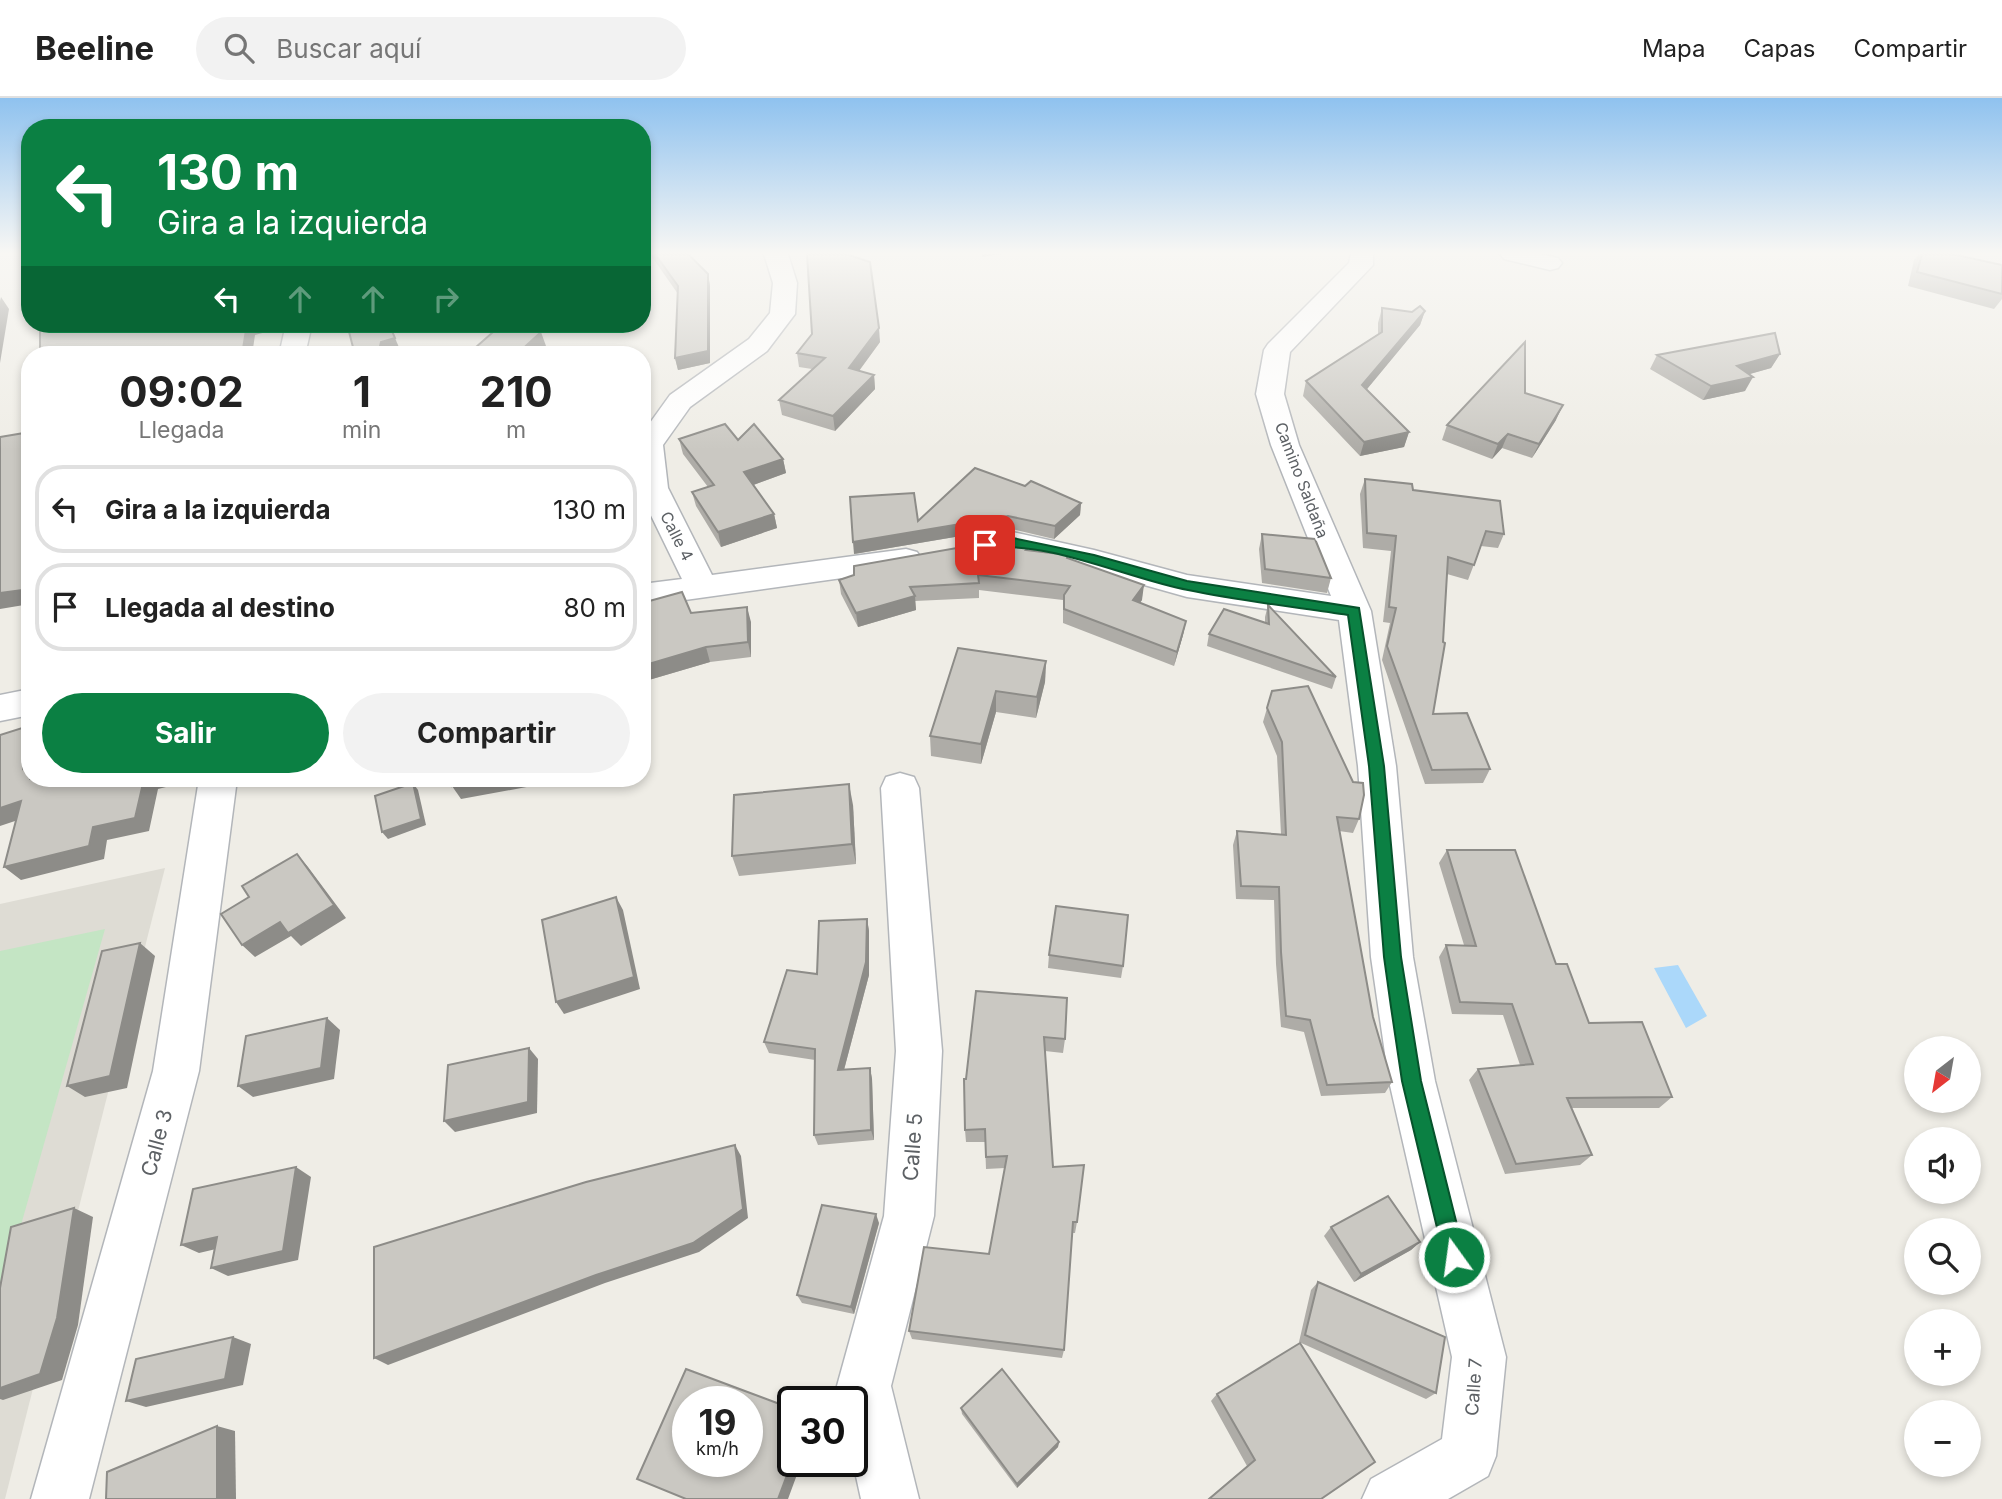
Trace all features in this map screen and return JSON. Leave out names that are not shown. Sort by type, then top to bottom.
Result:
[{"type":"street","name":"Calle 4","points":[[651,442],[680,401],[758,345],[778,319]]},
{"type":"street","name":"Camino Saldaña","points":[[1307,319],[1277,350],[1270,394],[1285,445],[1354,611]]},
{"type":"street","name":"Calle 4","points":[[651,466],[653,488],[701,585]]},
{"type":"street","points":[[651,593],[701,585],[868,566],[1008,541],[1094,560],[1187,586],[1354,611]]},
{"type":"street","name":"Calle 7","points":[[1354,611],[1377,766],[1392,957],[1412,1081],[1479,1357],[1468,1456],[1391,1499]]},
{"type":"street","points":[[0,708],[21,704]]},
{"type":"street","name":"Calle 3","points":[[60,1499],[176,1071],[217,787]]},
{"type":"street","name":"Calle 5","points":[[890,1499],[864,1386],[909,1216],[919,1051],[900,788]]},
{"type":"shaded area","points":[[165,868],[5,1499],[0,1499],[0,904]]},
{"type":"green space","points":[[105,929],[0,1299],[0,951]]},
{"type":"water","points":[[1678,965],[1707,1016],[1686,1028],[1654,968]]},
{"type":"building","points":[[677,319],[708,319],[708,351],[675,358]]},
{"type":"building","points":[[811,319],[878,319],[879,328],[849,368],[874,375],[833,416],[779,400],[825,358],[797,353],[812,334]]},
{"type":"building","points":[[1382,319],[1418,319],[1362,385],[1409,432],[1364,442],[1306,381],[1382,332]]},
{"type":"building","points":[[40,333],[246,333],[243,346],[40,346]]},
{"type":"building","points":[[349,333],[393,333],[395,338],[381,342],[380,346],[353,346]]},
{"type":"building","points":[[492,333],[540,333],[526,346],[477,346]]},
{"type":"building","points":[[1775,333],[1780,354],[1737,366],[1753,377],[1711,386],[1657,355]]},
{"type":"building","points":[[1525,342],[1525,393],[1563,405],[1539,444],[1508,434],[1498,444],[1447,425]]},
{"type":"building","points":[[725,424],[738,440],[754,424],[783,459],[744,472],[774,514],[718,532],[692,492],[714,485],[679,439]]},
{"type":"building","points":[[21,434],[21,590],[0,593],[0,437]]},
{"type":"building","points":[[975,468],[1025,486],[1031,481],[1081,503],[1055,526],[1008,516],[853,542],[850,497],[914,493],[918,521]]},
{"type":"building","points":[[1365,479],[1412,484],[1413,490],[1500,501],[1504,534],[1486,531],[1474,565],[1448,557],[1445,643],[1433,714],[1467,713],[1490,769],[1432,770],[1387,646],[1396,608],[1389,607],[1396,536],[1367,533]]},
{"type":"building","points":[[1262,534],[1315,539],[1331,578],[1265,569]]},
{"type":"building","points":[[1008,539],[1032,544],[1026,550],[1068,555],[1067,558],[1144,585],[1133,600],[1186,621],[1177,652],[1064,609],[1064,595],[1070,586],[978,575],[979,583],[910,587],[915,596],[856,613],[839,580],[854,575],[854,566]]},
{"type":"building","points":[[682,592],[691,613],[747,607],[748,642],[706,647],[651,663],[651,601]]},
{"type":"building","points":[[1268,605],[1336,677],[1209,634],[1224,609],[1269,624]]},
{"type":"building","points":[[958,648],[1046,661],[1037,697],[996,691],[981,744],[930,736]]},
{"type":"building","points":[[1308,686],[1353,782],[1363,783],[1364,795],[1359,819],[1337,817],[1373,1017],[1392,1082],[1327,1085],[1310,1020],[1286,1016],[1279,887],[1241,886],[1237,831],[1286,835],[1282,742],[1267,708],[1272,691]]},
{"type":"building","points":[[21,728],[21,787],[142,787],[135,818],[93,827],[89,846],[4,867],[21,801],[0,808],[0,735]]},
{"type":"building","points":[[849,784],[852,844],[732,856],[734,795]]},
{"type":"building","points":[[401,787],[414,787],[421,819],[382,832],[375,796]]},
{"type":"building","points":[[1447,850],[1515,850],[1556,964],[1567,964],[1589,1023],[1642,1022],[1672,1097],[1567,1098],[1592,1155],[1516,1164],[1478,1069],[1533,1064],[1512,1004],[1460,1002],[1446,945],[1476,946]]},
{"type":"building","points":[[297,854],[334,905],[288,933],[280,922],[242,945],[221,914],[249,897],[242,886]]},
{"type":"building","points":[[616,897],[634,977],[556,1002],[542,920]]},
{"type":"building","points":[[1056,906],[1128,915],[1123,966],[1049,955]]},
{"type":"building","points":[[867,919],[866,962],[838,1070],[870,1068],[871,1130],[814,1135],[815,1049],[764,1042],[787,970],[817,974],[819,921]]},
{"type":"building","points":[[140,943],[110,1076],[67,1086],[102,951]]},
{"type":"building","points":[[976,991],[1067,998],[1065,1039],[1044,1037],[1053,1167],[1084,1165],[1077,1222],[1073,1222],[1064,1350],[909,1331],[924,1247],[989,1254],[1007,1156],[986,1157],[985,1129],[965,1130],[964,1079]]},
{"type":"building","points":[[327,1018],[321,1068],[238,1086],[246,1036]]},
{"type":"building","points":[[529,1048],[528,1102],[444,1121],[448,1065]]},
{"type":"building","points":[[735,1145],[743,1209],[693,1243],[596,1275],[374,1358],[374,1247],[586,1182]]},
{"type":"building","points":[[296,1167],[283,1251],[211,1268],[217,1237],[181,1245],[193,1189]]},
{"type":"building","points":[[1388,1196],[1420,1242],[1361,1274],[1331,1227]]},
{"type":"building","points":[[822,1205],[876,1214],[851,1307],[797,1295]]},
{"type":"building","points":[[74,1208],[57,1318],[40,1374],[0,1388],[0,1288],[11,1227]]},
{"type":"building","points":[[1318,1282],[1445,1337],[1436,1393],[1305,1335]]},
{"type":"building","points":[[233,1337],[225,1379],[126,1401],[136,1359]]},
{"type":"building","points":[[1300,1343],[1375,1462],[1321,1499],[1209,1499],[1255,1460],[1217,1394]]},
{"type":"building","points":[[686,1369],[731,1386],[678,1386]]},
{"type":"building","points":[[1002,1369],[1059,1442],[1017,1484],[961,1408]]},
{"type":"building","points":[[763,1398],[777,1403],[777,1477],[786,1477],[778,1499],[686,1499],[637,1479],[672,1400],[672,1477],[763,1477]]},
{"type":"building","points":[[217,1426],[217,1499],[106,1499],[107,1472]]},
{"type":"route","points":[[985,545],[1008,541],[1094,560],[1187,586],[1354,611],[1377,766],[1392,957],[1412,1081],[1454,1257]]}]
